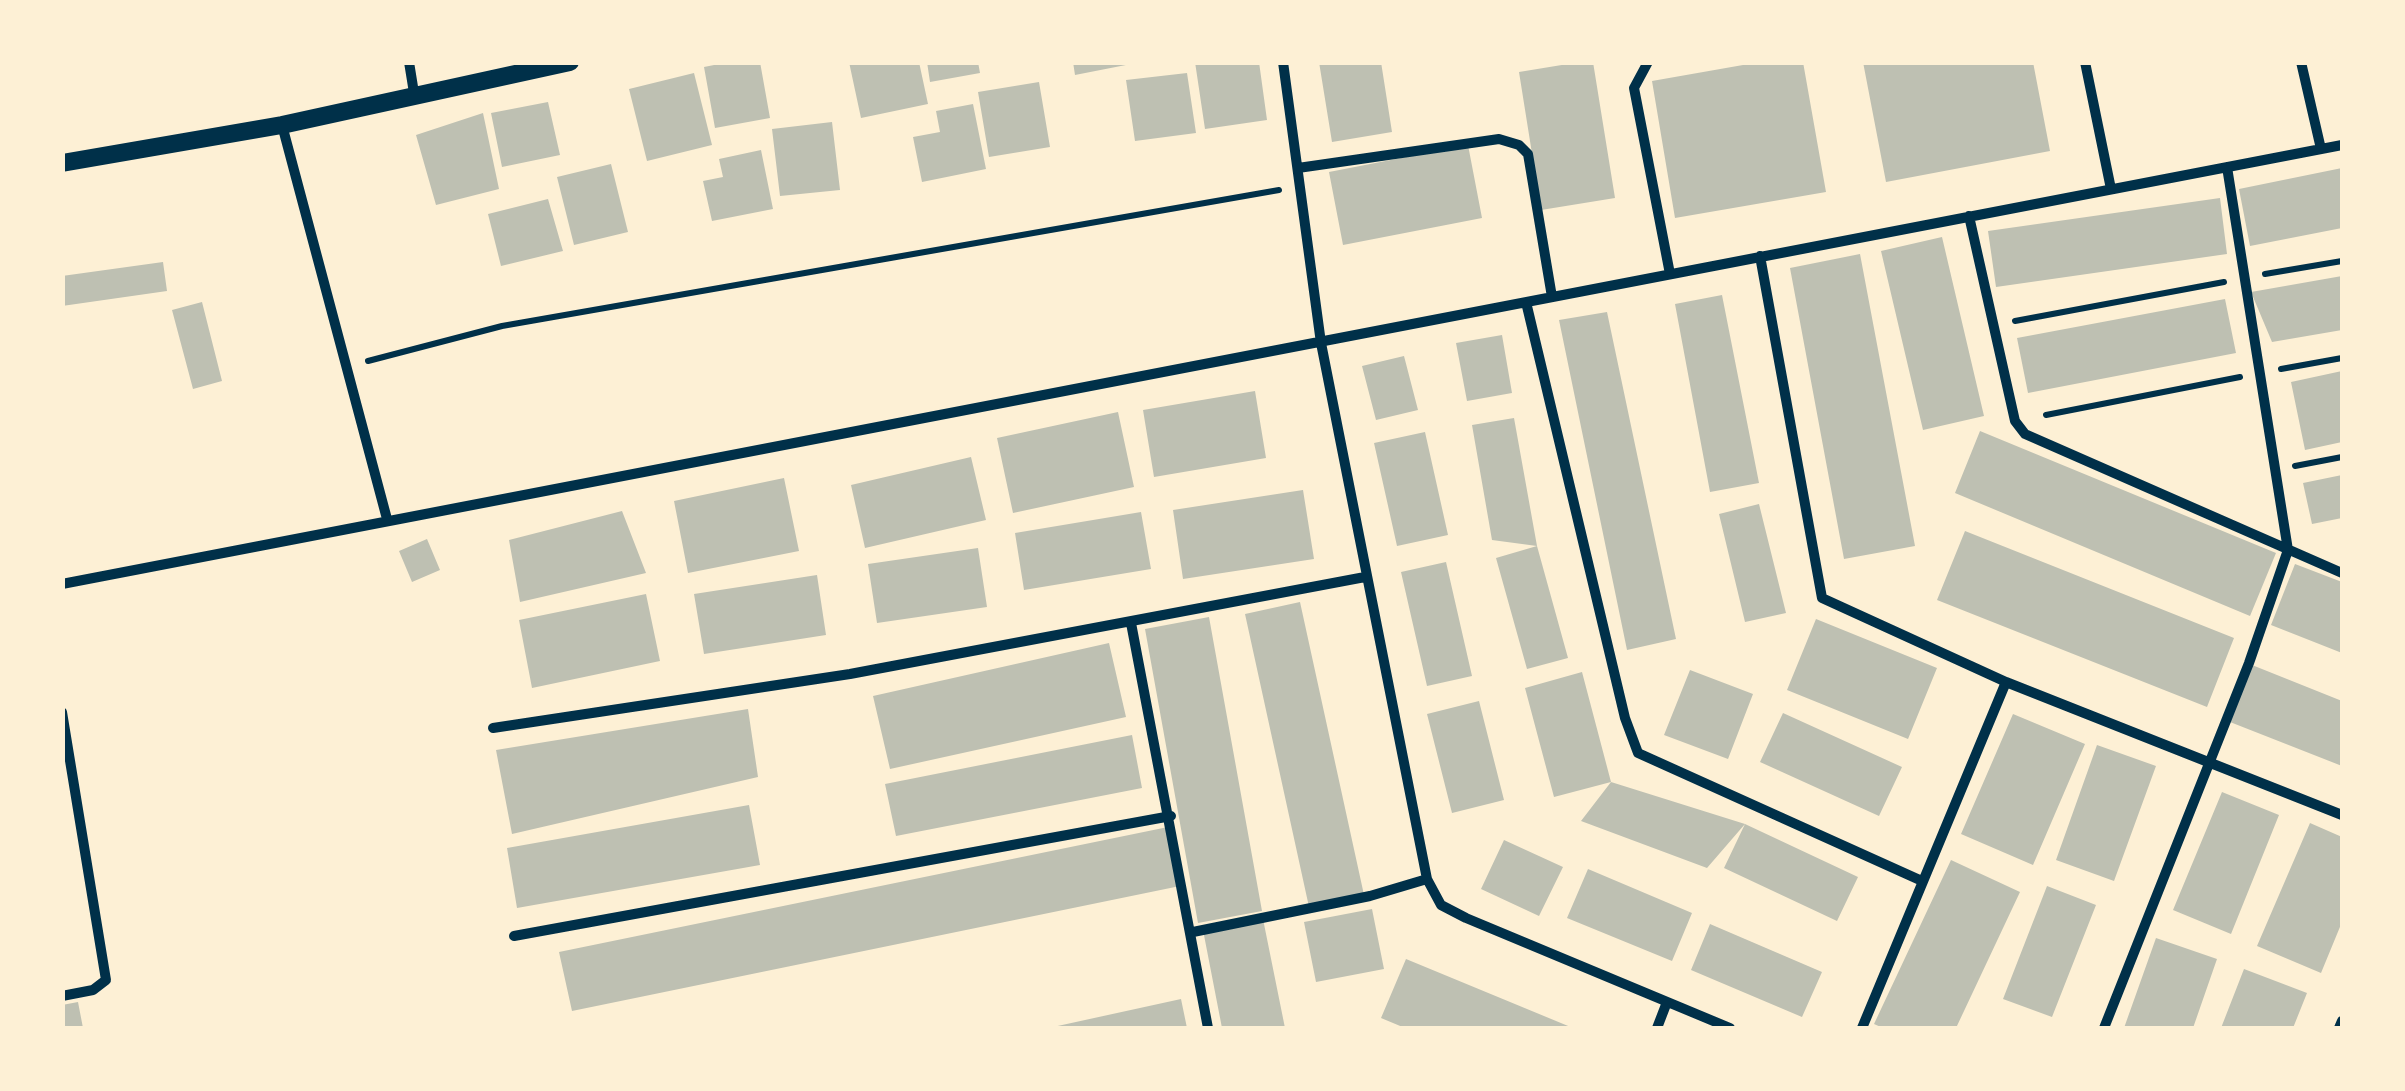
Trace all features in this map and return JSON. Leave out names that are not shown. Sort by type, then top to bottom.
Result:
[{"type":"street","points":[[409,62],[414,93]]},
{"type":"street","points":[[62,163],[282,125],[414,93],[570,62]]},
{"type":"street","points":[[1283,62],[1321,343],[1426,879],[1441,904],[1466,918],[1730,1028]]},
{"type":"street","points":[[1648,62],[1634,88],[1670,274]]},
{"type":"street","points":[[2085,62],[2110,189]]},
{"type":"street","points":[[2301,62],[2321,149]]},
{"type":"street","points":[[282,125],[387,518]]},
{"type":"street","points":[[1298,168],[1499,139],[1519,145],[1528,154],[1552,297]]},
{"type":"street","points":[[62,584],[387,518],[1321,343],[2342,145]]},
{"type":"street","points":[[2104,1028],[2210,761],[2288,550],[2226,167]]},
{"type":"street","points":[[1969,216],[2015,421],[2025,434],[2049,448],[2342,572]]},
{"type":"street","points":[[1760,256],[1822,598],[2006,682],[2342,815]]},
{"type":"street","points":[[1526,302],[1625,718],[1638,753],[1922,881]]},
{"type":"street","points":[[493,728],[850,674],[1365,577]]},
{"type":"street","points":[[1131,623],[1208,1028]]},
{"type":"street","points":[[1862,1028],[2006,682]]},
{"type":"street","points":[[62,712],[106,980],[93,990],[62,996]]},
{"type":"street","points":[[514,936],[1170,816]]},
{"type":"street","points":[[1192,932],[1354,899],[1426,879]]},
{"type":"street","points":[[1657,1028],[1667,1002]]},
{"type":"street","points":[[2340,1028],[2342,1021]]},
{"type":"path","points":[[346,366],[502,326],[1300,187]]},
{"type":"path","points":[[1994,325],[2342,260]]},
{"type":"path","points":[[2015,421],[2342,358]]},
{"type":"path","points":[[2274,470],[2342,457]]},
{"type":"building","points":[[760,62],[770,118],[715,128],[704,67]]},
{"type":"building","points":[[849,62],[919,62],[928,104],[861,118]]},
{"type":"building","points":[[927,62],[978,62],[980,73],[930,82]]},
{"type":"building","points":[[1073,62],[1131,62],[1131,64],[1075,75]]},
{"type":"building","points":[[1195,62],[1259,62],[1267,120],[1205,129]]},
{"type":"building","points":[[1319,62],[1381,62],[1392,132],[1332,142]]},
{"type":"building","points":[[1593,62],[1615,198],[1541,210],[1519,72]]},
{"type":"building","points":[[1760,62],[1803,62],[1826,192],[1675,218],[1652,81]]},
{"type":"building","points":[[1863,62],[2033,62],[2050,151],[1886,182]]},
{"type":"building","points":[[694,73],[712,145],[647,161],[629,89]]},
{"type":"building","points":[[1187,73],[1196,133],[1135,141],[1126,80]]},
{"type":"building","points":[[1039,82],[1050,147],[989,157],[978,92]]},
{"type":"building","points":[[548,102],[560,155],[502,167],[491,113]]},
{"type":"building","points":[[973,104],[986,169],[922,182],[913,137],[940,132],[936,111]]},
{"type":"building","points":[[483,113],[499,189],[436,205],[416,135]]},
{"type":"building","points":[[832,122],[840,190],[780,196],[772,129]]},
{"type":"building","points":[[1468,145],[1482,218],[1343,245],[1329,172]]},
{"type":"building","points":[[761,150],[773,209],[712,221],[703,181],[723,177],[719,159]]},
{"type":"building","points":[[611,164],[628,232],[574,245],[557,177]]},
{"type":"building","points":[[2342,168],[2342,228],[2250,246],[2239,189]]},
{"type":"building","points":[[2220,198],[2227,254],[1996,287],[1988,231]]},
{"type":"building","points":[[548,199],[563,251],[501,266],[488,214]]},
{"type":"building","points":[[1942,237],[1984,416],[1923,430],[1881,251]]},
{"type":"building","points":[[1860,254],[1915,546],[1844,559],[1790,268]]},
{"type":"building","points":[[163,262],[167,291],[62,306],[62,276]]},
{"type":"building","points":[[2342,276],[2342,330],[2272,342],[2251,292]]},
{"type":"building","points":[[1722,295],[1759,483],[1710,492],[1675,304]]},
{"type":"building","points":[[2225,299],[2236,353],[2028,393],[2017,338]]},
{"type":"building","points":[[202,302],[222,381],[193,389],[172,310]]},
{"type":"building","points":[[1607,312],[1676,639],[1627,650],[1559,320]]},
{"type":"building","points":[[1502,335],[1512,393],[1467,401],[1456,343]]},
{"type":"building","points":[[1404,356],[1418,410],[1376,420],[1362,366]]},
{"type":"building","points":[[2342,371],[2342,442],[2305,450],[2291,382]]},
{"type":"building","points":[[1255,391],[1266,458],[1154,477],[1143,410]]},
{"type":"building","points":[[1118,412],[1134,487],[1013,513],[997,438]]},
{"type":"building","points":[[1514,418],[1537,546],[1492,540],[1472,425]]},
{"type":"building","points":[[1980,431],[2276,553],[2250,616],[1955,493]]},
{"type":"building","points":[[1425,432],[1448,535],[1397,546],[1374,443]]},
{"type":"building","points":[[971,457],[986,520],[865,548],[851,485]]},
{"type":"building","points":[[2342,475],[2342,518],[2312,524],[2303,483]]},
{"type":"building","points":[[784,478],[799,551],[688,573],[674,501]]},
{"type":"building","points":[[1303,490],[1314,559],[1183,579],[1173,510]]},
{"type":"building","points":[[1759,504],[1786,613],[1745,622],[1719,514]]},
{"type":"building","points":[[622,511],[646,573],[520,602],[509,540]]},
{"type":"building","points":[[1141,512],[1151,569],[1024,590],[1015,533]]},
{"type":"building","points":[[1965,531],[2234,638],[2207,707],[1937,600]]},
{"type":"building","points":[[427,539],[440,570],[412,582],[399,551]]},
{"type":"building","points":[[1537,546],[1568,658],[1527,669],[1496,558]]},
{"type":"building","points":[[978,548],[987,607],[877,623],[868,564]]},
{"type":"building","points":[[1446,562],[1472,676],[1427,686],[1401,572]]},
{"type":"building","points":[[2295,564],[2342,582],[2342,653],[2271,625]]},
{"type":"building","points":[[817,575],[826,635],[704,654],[694,594]]},
{"type":"building","points":[[646,594],[660,661],[532,688],[519,620]]},
{"type":"building","points":[[1300,602],[1364,895],[1309,907],[1245,614]]},
{"type":"building","points":[[1209,617],[1262,911],[1198,923],[1145,629]]},
{"type":"building","points":[[1816,619],[1937,668],[1908,739],[1787,690]]},
{"type":"building","points":[[1109,643],[1126,717],[890,769],[873,696]]},
{"type":"building","points":[[2252,665],[2342,701],[2342,766],[2230,722]]},
{"type":"building","points":[[1690,670],[1753,694],[1728,759],[1664,735]]},
{"type":"building","points":[[1582,672],[1611,782],[1554,797],[1525,688]]},
{"type":"building","points":[[1479,701],[1504,800],[1452,813],[1427,714]]},
{"type":"building","points":[[748,709],[758,777],[512,834],[496,750]]},
{"type":"building","points":[[1783,713],[1902,767],[1879,816],[1760,762]]},
{"type":"building","points":[[2013,714],[2085,744],[2033,865],[1961,834]]},
{"type":"building","points":[[1132,735],[1142,788],[896,836],[885,784]]},
{"type":"building","points":[[2097,745],[2156,766],[2114,881],[2056,860]]},
{"type":"building","points":[[1611,782],[1745,824],[1707,868],[1581,821]]},
{"type":"building","points":[[2222,792],[2279,815],[2231,934],[2173,910]]},
{"type":"building","points":[[749,805],[760,865],[517,908],[507,848]]},
{"type":"building","points":[[2310,823],[2342,837],[2342,922],[2321,973],[2257,946]]},
{"type":"building","points":[[1745,824],[1858,877],[1837,921],[1724,868]]},
{"type":"building","points":[[1168,827],[1180,886],[572,1011],[559,952]]},
{"type":"building","points":[[1504,840],[1563,867],[1539,916],[1481,889]]},
{"type":"building","points":[[1951,860],[2020,892],[1956,1028],[1883,1028],[1874,1024]]},
{"type":"building","points":[[1588,869],[1692,913],[1672,961],[1567,918]]},
{"type":"building","points":[[2047,886],[2096,905],[2052,1017],[2003,999]]},
{"type":"building","points":[[1372,909],[1384,969],[1316,982],[1304,922]]},
{"type":"building","points":[[1263,919],[1285,1028],[1222,1028],[1203,930]]},
{"type":"building","points":[[1710,924],[1822,972],[1802,1017],[1691,970]]},
{"type":"building","points":[[2156,938],[2217,959],[2193,1028],[2124,1028]]},
{"type":"building","points":[[1406,959],[1573,1028],[1405,1028],[1381,1018]]},
{"type":"building","points":[[2244,969],[2307,993],[2293,1028],[2221,1028]]},
{"type":"building","points":[[1181,999],[1187,1028],[1053,1028],[1053,1027]]},
{"type":"building","points":[[78,1002],[83,1028],[62,1028],[62,1005]]}]
